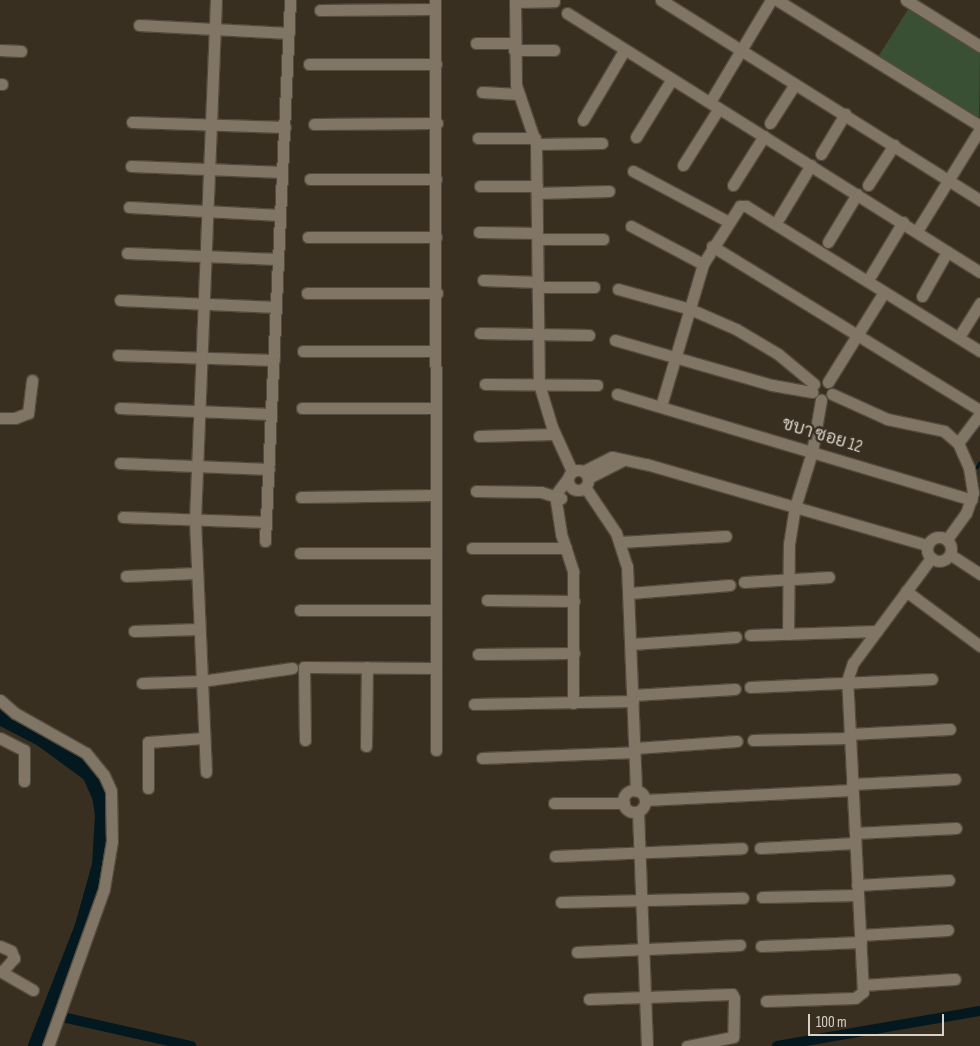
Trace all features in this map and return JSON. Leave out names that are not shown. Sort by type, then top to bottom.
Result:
[{"type":"street","points":[[206,772],[195,520],[216,0]]},
{"type":"street","points":[[265,541],[290,0]]},
{"type":"street","points":[[661,0],[980,200]]},
{"type":"street","points":[[683,165],[741,50],[771,0]]},
{"type":"street","points":[[777,0],[980,128],[917,231]]},
{"type":"street","points":[[906,0],[980,46]]},
{"type":"street","points":[[554,1],[515,1],[514,47],[518,94],[535,141],[539,384],[554,434],[578,479],[620,542],[630,592],[636,791],[645,800],[955,779]]},
{"type":"street","points":[[320,10],[434,4],[437,123],[437,293],[434,351],[436,750]]},
{"type":"street","points":[[567,12],[980,272]]},
{"type":"street","points":[[139,25],[289,33]]},
{"type":"street","points":[[476,43],[554,50]]},
{"type":"street","points":[[583,120],[625,49]]},
{"type":"street","points":[[0,50],[20,50]]},
{"type":"street","points":[[309,64],[436,64]]},
{"type":"street","points":[[636,137],[672,79]]},
{"type":"street","points":[[770,123],[796,84]]},
{"type":"street","points":[[482,92],[518,94]]},
{"type":"street","points":[[820,154],[845,114]]},
{"type":"street","points":[[132,122],[284,127]]},
{"type":"street","points":[[314,124],[437,123]]},
{"type":"street","points":[[733,185],[764,136]]},
{"type":"street","points":[[478,138],[602,143]]},
{"type":"street","points":[[868,184],[894,145]]},
{"type":"street","points":[[779,218],[811,165]]},
{"type":"street","points":[[130,166],[282,172]]},
{"type":"street","points":[[633,171],[727,221]]},
{"type":"street","points":[[310,179],[436,179]]},
{"type":"street","points":[[480,186],[609,191]]},
{"type":"street","points":[[828,242],[857,194]]},
{"type":"street","points":[[662,406],[674,357],[703,264],[727,221],[740,206],[746,206],[980,351]]},
{"type":"street","points":[[129,207],[280,215]]},
{"type":"street","points":[[871,275],[903,222]]},
{"type":"street","points":[[631,226],[703,264]]},
{"type":"street","points":[[479,232],[603,239]]},
{"type":"street","points":[[308,237],[436,236]]},
{"type":"street","points":[[712,246],[980,410]]},
{"type":"street","points":[[922,296],[947,252]]},
{"type":"street","points":[[127,253],[278,259]]},
{"type":"street","points":[[482,280],[594,287]]},
{"type":"street","points":[[618,289],[690,309],[758,341],[816,392]]},
{"type":"street","points":[[828,382],[884,292]]},
{"type":"street","points":[[307,293],[437,293]]},
{"type":"street","points":[[120,300],[276,307]]},
{"type":"street","points":[[962,332],[980,303]]},
{"type":"street","points":[[480,333],[589,335]]},
{"type":"street","points":[[615,340],[772,385],[832,394],[887,419],[935,428],[958,443],[972,482],[972,500],[947,539]]},
{"type":"street","points":[[303,351],[434,351]]},
{"type":"street","points":[[118,355],[274,360]]},
{"type":"street","points":[[0,418],[15,418],[28,413],[32,380]]},
{"type":"street","points":[[788,634],[788,580],[795,507],[812,452],[816,392],[821,380],[828,382]]},
{"type":"street","points":[[828,382],[832,394]]},
{"type":"street","points":[[484,384],[597,385]]},
{"type":"street","name":"ชบา ซอย 12","points":[[617,394],[972,500]]},
{"type":"street","points":[[120,408],[271,414]]},
{"type":"street","points":[[302,408],[435,408]]},
{"type":"street","points":[[958,443],[980,414]]},
{"type":"street","points":[[479,436],[554,434]]},
{"type":"street","points":[[476,491],[557,499],[578,479],[605,458],[622,460],[646,464],[927,546]]},
{"type":"street","points":[[120,463],[269,468]]},
{"type":"street","points":[[301,497],[435,495]]},
{"type":"street","points":[[557,499],[566,548],[573,566],[573,703]]},
{"type":"street","points":[[123,517],[266,522]]},
{"type":"street","points":[[620,542],[726,536]]},
{"type":"street","points":[[927,546],[936,537],[947,539]]},
{"type":"street","points":[[931,558],[941,561],[951,555],[952,549],[947,539]]},
{"type":"street","points":[[927,546],[931,558]]},
{"type":"street","points":[[472,548],[566,548]]},
{"type":"street","points":[[300,553],[436,553]]},
{"type":"street","points":[[951,555],[980,574]]},
{"type":"street","points":[[766,1001],[855,998],[860,996],[863,985],[847,681],[853,663],[931,558]]},
{"type":"street","points":[[126,576],[196,573]]},
{"type":"street","points":[[744,582],[829,577]]},
{"type":"street","points":[[630,592],[730,585]]},
{"type":"street","points":[[906,591],[980,646]]},
{"type":"street","points":[[487,600],[574,601]]},
{"type":"street","points":[[300,610],[436,610]]},
{"type":"street","points":[[134,631],[199,629]]},
{"type":"street","points":[[750,635],[877,631]]},
{"type":"street","points":[[632,644],[736,637]]},
{"type":"street","points":[[478,654],[574,653]]},
{"type":"street","points":[[306,740],[304,667],[435,668]]},
{"type":"street","points":[[142,683],[202,681],[292,668]]},
{"type":"street","points":[[366,746],[367,668]]},
{"type":"street","points":[[750,687],[847,681],[932,679]]},
{"type":"street","points":[[474,704],[573,703],[735,689]]},
{"type":"street","points":[[0,700],[15,713],[86,753],[104,775],[111,791],[113,811],[104,890],[48,1046]]},
{"type":"street","points":[[753,740],[950,729]]},
{"type":"street","points":[[0,738],[24,750],[24,781]]},
{"type":"street","points":[[148,788],[148,742],[204,738]]},
{"type":"street","points":[[482,758],[635,750],[737,741]]},
{"type":"street","points":[[624,802],[627,793],[636,791]]},
{"type":"street","points":[[645,800],[638,812],[647,1046]]},
{"type":"street","points":[[554,803],[624,802]]},
{"type":"street","points":[[624,802],[630,811],[638,812]]},
{"type":"street","points":[[760,848],[956,828]]},
{"type":"street","points":[[555,856],[742,848]]},
{"type":"street","points":[[762,896],[858,890],[949,880]]},
{"type":"street","points":[[561,902],[743,898]]},
{"type":"street","points":[[761,946],[948,930]]},
{"type":"street","points":[[577,952],[740,945]]},
{"type":"street","points":[[0,946],[11,951],[14,958],[1,972],[33,990]]},
{"type":"street","points":[[863,985],[955,979]]},
{"type":"street","points":[[589,998],[732,994],[734,998],[733,1037],[687,1046]]},
{"type":"green space","points":[[909,8],[980,52],[979,120],[878,57]]},
{"type":"waterway","points":[[975,470],[980,462]]},
{"type":"waterway","points":[[0,717],[42,739],[90,774],[100,796],[103,815],[100,865],[83,926],[36,1046]]},
{"type":"waterway","points":[[777,1046],[980,1011]]},
{"type":"waterway","points":[[49,1014],[191,1046]]}]
